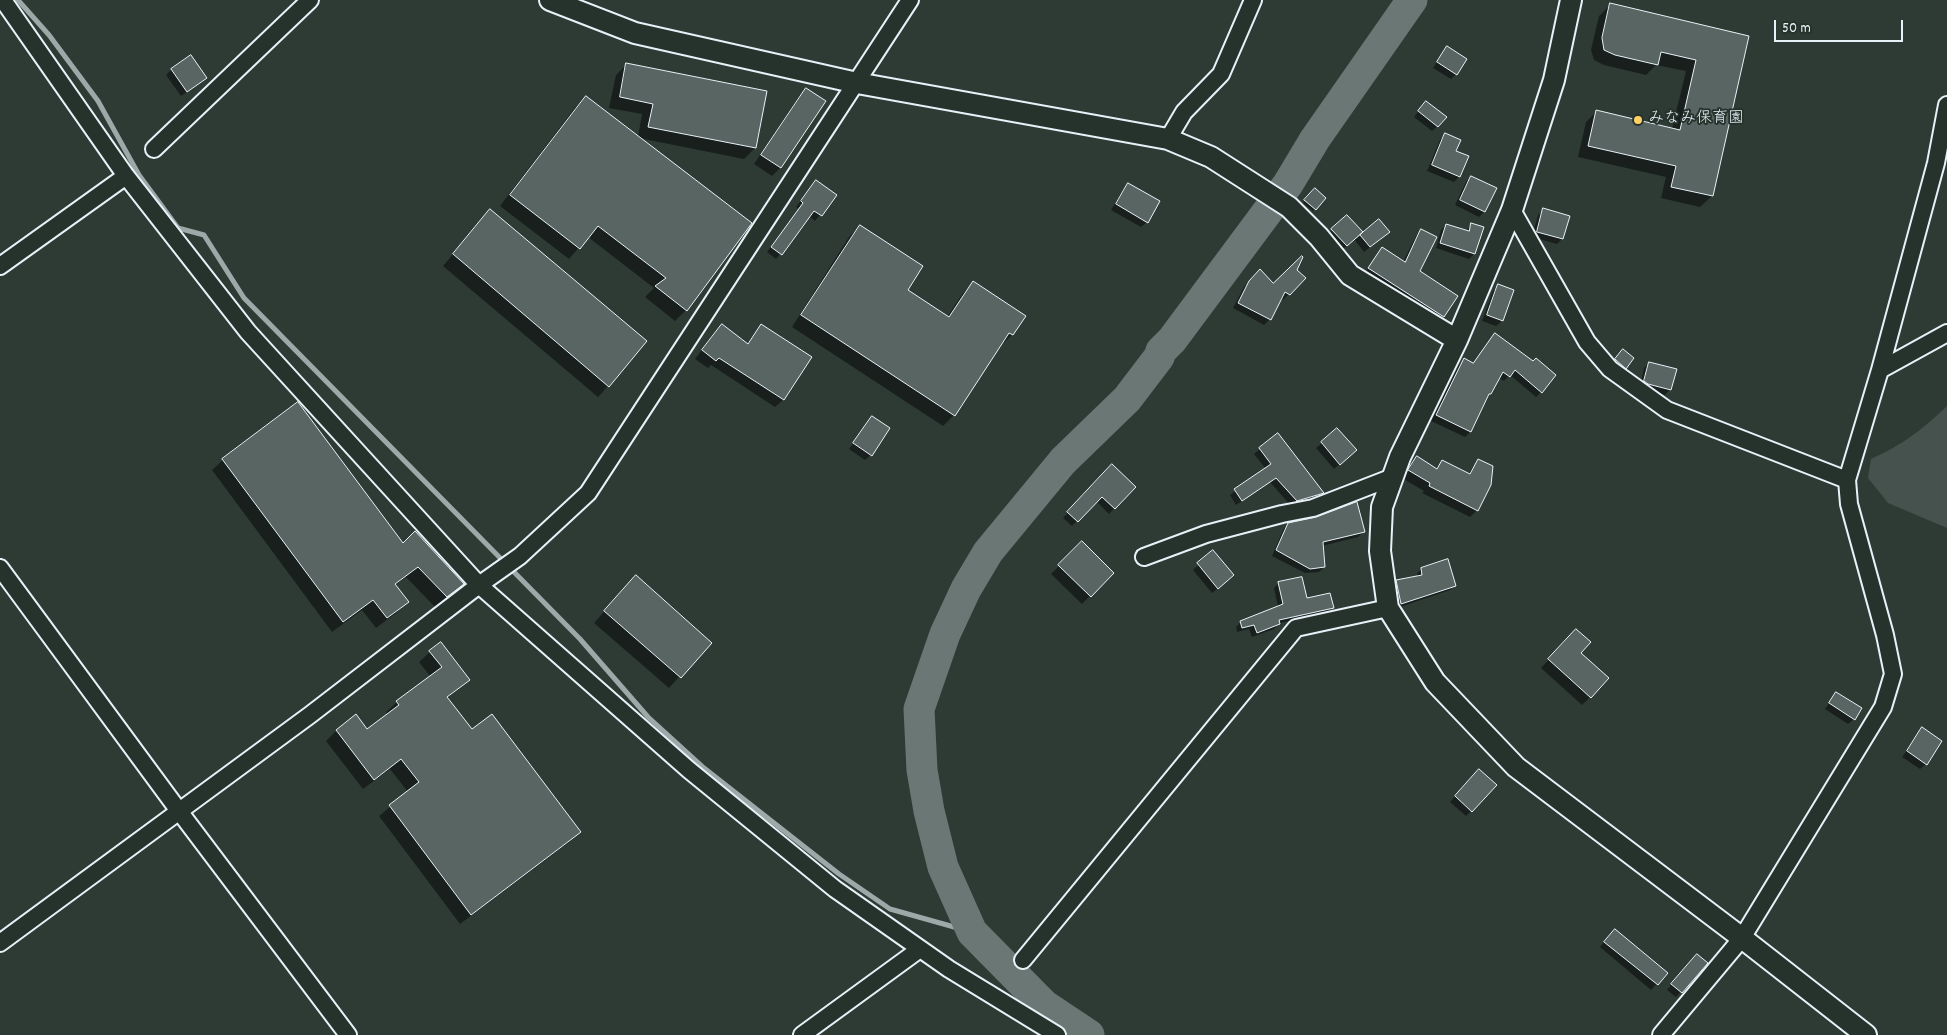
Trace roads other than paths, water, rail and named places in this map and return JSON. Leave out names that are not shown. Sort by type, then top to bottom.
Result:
[{"type":"street","points":[[3,0],[126,176],[248,332],[481,583],[689,770],[835,889],[920,949],[1057,1035]]},
{"type":"street","points":[[154,150],[310,0]]},
{"type":"street","points":[[550,0],[635,33],[857,83],[1168,139],[1210,157],[1289,207],[1319,237],[1350,275],[1457,340]]},
{"type":"street","points":[[0,943],[310,715],[481,583],[520,556],[588,493],[910,0]]},
{"type":"street","points":[[1168,139],[1184,112],[1221,74],[1253,0]]},
{"type":"street","points":[[1571,0],[1554,80],[1512,210],[1457,340],[1400,457],[1382,507],[1380,551],[1388,608],[1435,682],[1516,767],[1742,938],[1866,1035]]},
{"type":"street","points":[[1661,1035],[1742,938],[1883,707],[1893,674],[1885,635],[1849,504],[1847,480],[1880,370],[1936,163],[1947,105]]},
{"type":"street","points":[[0,266],[126,176]]},
{"type":"street","points":[[1512,210],[1587,342],[1610,369],[1667,410],[1847,480]]},
{"type":"street","points":[[1880,370],[1947,333]]},
{"type":"street","points":[[1144,557],[1206,534],[1313,508],[1393,477]]},
{"type":"street","points":[[0,568],[179,811],[348,1035]]},
{"type":"street","points":[[1023,960],[1296,628],[1388,608]]},
{"type":"street","points":[[802,1035],[920,949]]},
{"type":"waterway","points":[[18,0],[49,35],[98,101],[139,175],[178,228],[204,235],[244,298],[580,639],[648,717],[704,768],[839,874],[890,909],[972,932]]},
{"type":"waterway","points":[[1089,1035],[1044,1005],[972,932],[943,867],[929,811],[922,770],[919,709],[945,634],[966,589],[988,552],[1063,461],[1127,399],[1159,357],[1161,351],[1172,340],[1288,184],[1315,139],[1412,0]]},
{"type":"place","name":"みなみ保育園","points":[[1638,120]]}]
